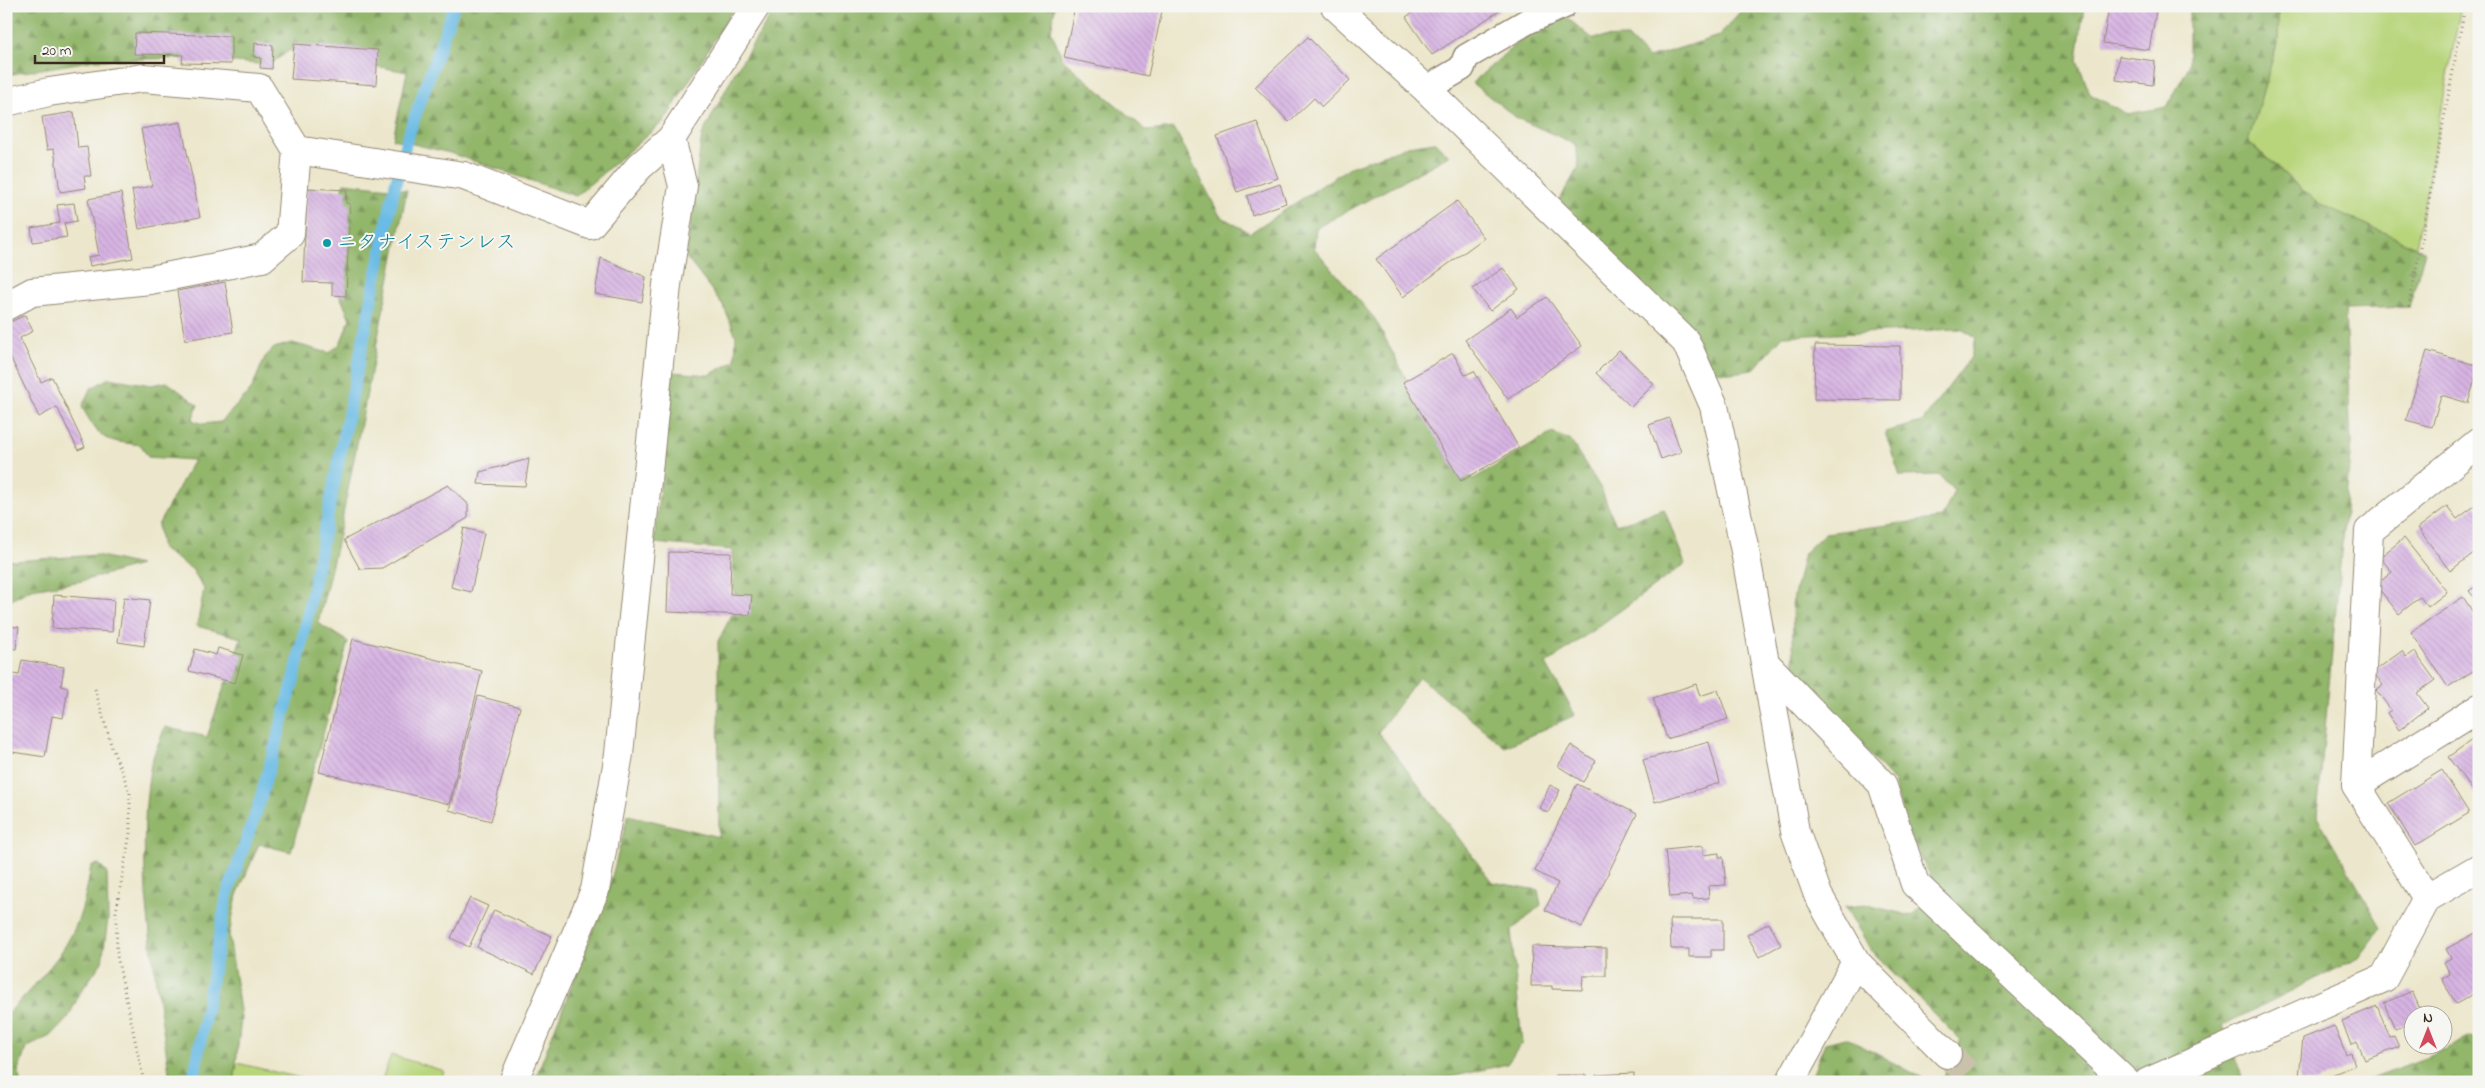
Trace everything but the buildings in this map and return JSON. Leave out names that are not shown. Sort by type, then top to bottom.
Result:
[{"type":"street","points":[[297,150],[464,176],[590,225],[639,167],[671,139],[756,6]]},
{"type":"street","points":[[1335,6],[1426,89],[1686,342],[1714,406],[1766,664],[1796,831],[1818,895],[1856,962],[1947,1054]]},
{"type":"street","points":[[6,102],[49,92],[143,78],[259,88],[297,150],[290,234],[262,258],[150,280],[32,292],[6,306]]},
{"type":"street","points":[[513,1082],[595,890],[619,754],[666,295],[683,186],[671,139]]},
{"type":"street","points":[[2427,898],[2356,785],[2369,531],[2479,442]]},
{"type":"street","points":[[1766,664],[1882,784],[1915,884],[2126,1082]]},
{"type":"street","points":[[2356,785],[2479,708]]},
{"type":"street","points":[[2148,1082],[2384,978],[2427,898],[2479,868]]},
{"type":"street","points":[[1790,1082],[1856,962]]},
{"type":"lane","points":[[1426,89],[1462,68],[1466,57],[1528,21],[1563,6]]},
{"type":"path","points":[[2409,307],[2465,6]]},
{"type":"path","points":[[95,689],[112,748],[130,792],[130,833],[116,912],[117,956],[144,1082]]},
{"type":"green space","points":[[6,6],[735,6],[665,120],[576,196],[450,153],[393,139],[407,72],[290,50],[269,65],[191,58],[95,60],[6,75]]},
{"type":"green space","points":[[777,6],[1055,6],[1051,31],[1064,61],[1147,131],[1174,128],[1220,216],[1250,233],[1350,167],[1408,146],[1435,142],[1449,156],[1316,228],[1314,248],[1375,319],[1448,459],[1473,479],[1552,433],[1570,440],[1600,487],[1616,525],[1664,509],[1685,564],[1546,664],[1575,715],[1505,747],[1419,677],[1378,732],[1492,882],[1538,890],[1541,905],[1511,931],[1522,1043],[1507,1064],[1430,1082],[534,1082],[608,892],[628,815],[719,837],[718,641],[735,609],[732,550],[654,543],[672,372],[709,375],[735,361],[736,336],[723,305],[686,257],[702,135],[735,72]]},
{"type":"green space","points":[[1745,6],[2084,6],[2077,60],[2090,94],[2127,114],[2167,107],[2189,66],[2189,6],[2278,6],[2278,40],[2248,142],[2316,202],[2425,251],[2409,307],[2345,309],[2351,444],[2317,816],[2381,927],[2359,957],[2223,1025],[2244,1082],[1941,1082],[1960,1040],[1872,951],[1845,907],[1867,905],[1912,916],[1937,888],[1907,831],[1894,782],[1794,670],[1792,605],[1804,553],[1825,533],[1942,518],[1954,491],[1939,475],[1900,476],[1885,432],[1922,422],[1971,357],[1976,338],[1961,329],[1783,336],[1753,370],[1730,373],[1694,367],[1558,203],[1579,166],[1575,144],[1517,118],[1472,83],[1525,36],[1562,14],[1592,38],[1628,37],[1648,58],[1719,36]]},
{"type":"green space","points":[[2278,6],[2461,6],[2416,247],[2316,202],[2248,141],[2278,41]]},
{"type":"green space","points":[[344,183],[407,190],[339,535],[318,623],[348,642],[291,852],[259,844],[237,895],[229,935],[241,1018],[234,1082],[167,1082],[169,1072],[153,959],[146,883],[144,845],[150,770],[165,727],[207,737],[241,638],[197,626],[204,589],[192,569],[162,549],[158,525],[194,460],[148,457],[141,445],[110,440],[99,433],[82,407],[90,389],[109,378],[151,385],[167,382],[198,405],[192,420],[203,424],[221,422],[251,390],[265,357],[274,348],[292,343],[329,353],[340,344],[350,319],[338,291],[326,279]]},
{"type":"green space","points":[[96,555],[140,565],[82,581],[31,589],[6,603],[6,559],[14,561]]},
{"type":"green space","points":[[99,864],[107,872],[108,919],[102,962],[80,993],[68,1018],[52,1035],[26,1048],[19,1070],[20,1082],[6,1082],[6,1016],[42,977],[66,945],[82,909],[91,866]]},
{"type":"green space","points":[[2471,1037],[2479,1042],[2479,1082],[2361,1082],[2430,1056],[2452,1056],[2452,1046]]},
{"type":"green space","points":[[1846,1038],[1930,1082],[1809,1082],[1825,1043]]},
{"type":"green space","points":[[391,1055],[444,1071],[440,1082],[381,1082]]},
{"type":"green space","points":[[237,1063],[317,1082],[234,1082]]},
{"type":"waterway","points":[[193,1082],[227,895],[258,807],[295,676],[393,194],[406,142],[454,6]]},
{"type":"tunnel","points":[[1947,1054],[1977,1082]]},
{"type":"place","name":"ニタナイステンレス","points":[[327,243]]}]
